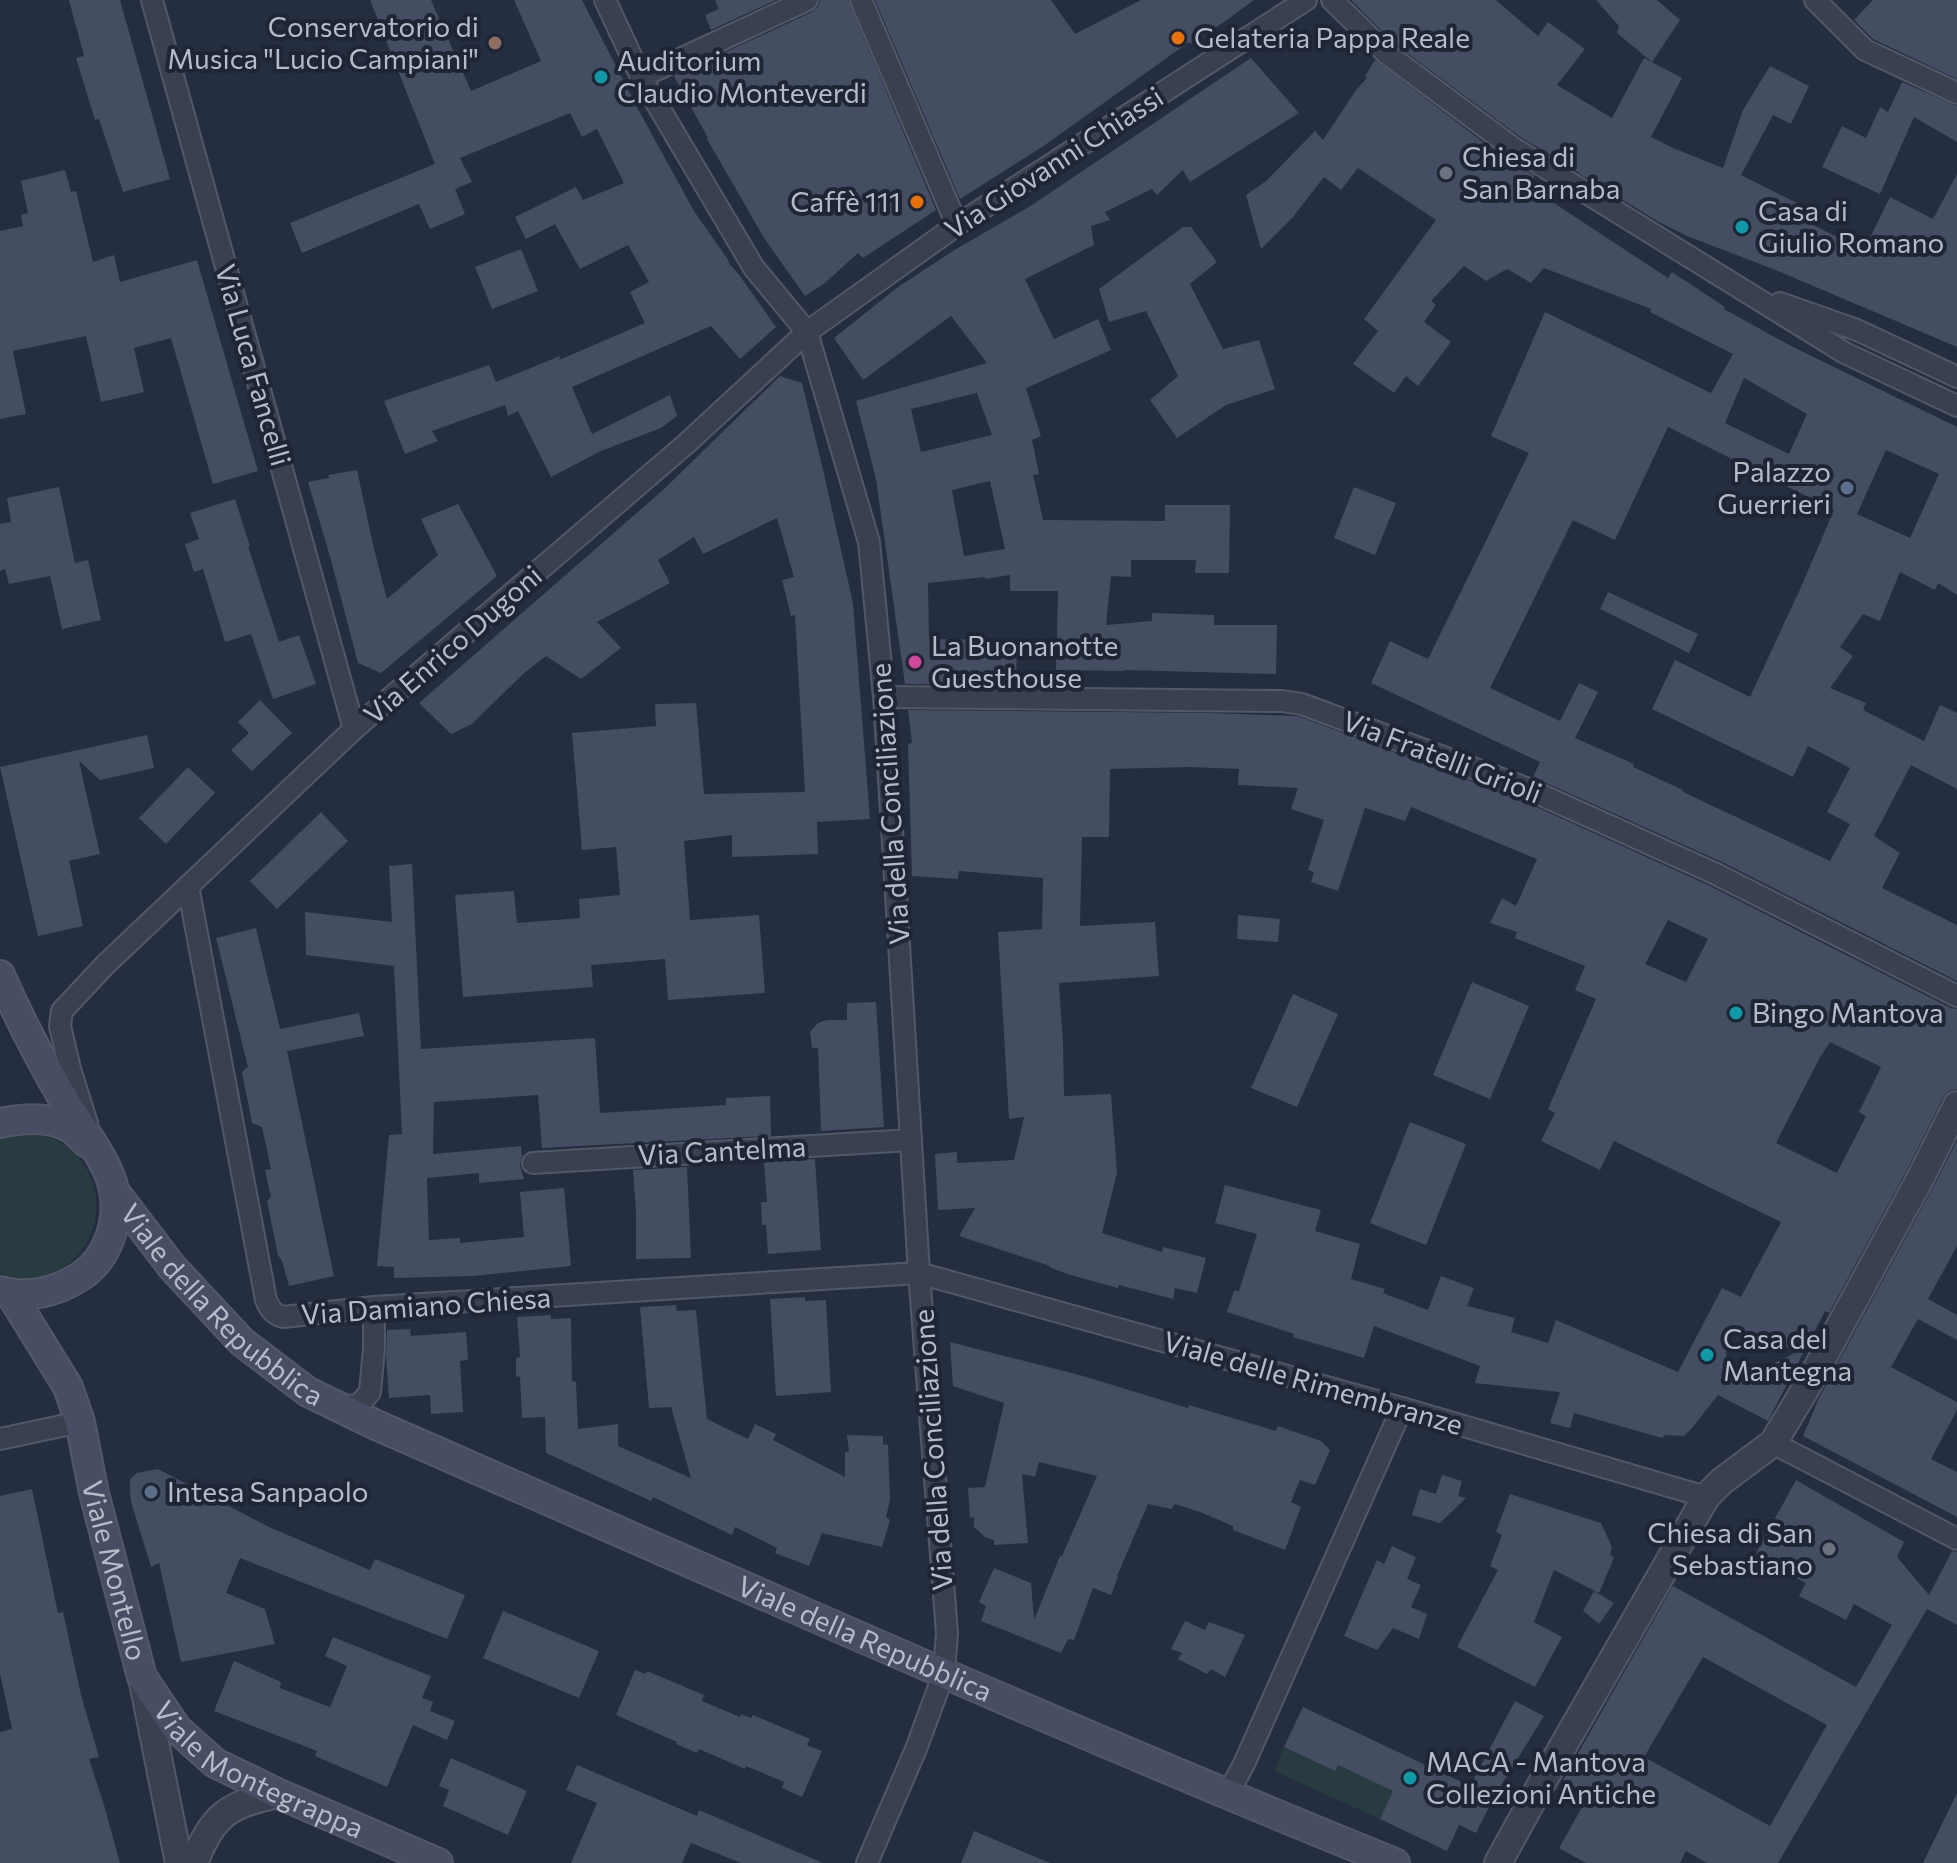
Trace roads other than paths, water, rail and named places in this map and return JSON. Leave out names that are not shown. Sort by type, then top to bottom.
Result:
[{"type":"main road","points":[[0,975],[29,1036],[111,1179],[115,1215],[110,1238],[100,1258],[86,1273],[66,1286],[42,1294],[5,1292]]},
{"type":"main road","points":[[0,1123],[23,1118],[48,1121],[71,1128],[96,1151]]},
{"type":"main road","name":"Viale della Repubblica","points":[[114,1191],[172,1267],[242,1342],[308,1392],[944,1673],[1227,1795],[1395,1863]]},
{"type":"main road","name":"Viale Montello","points":[[5,1292],[68,1387],[80,1422],[94,1493],[142,1677]]},
{"type":"main road","name":"Viale Montegrappa","points":[[142,1677],[177,1729],[215,1763],[438,1863]]},
{"type":"street","name":"Via Luca Fancelli","points":[[152,0],[354,729]]},
{"type":"street","name":"Via della Conciliazione","points":[[605,0],[641,77],[754,268],[807,332],[869,542],[884,697],[919,1273],[947,1633],[944,1673],[916,1749],[867,1863]]},
{"type":"street","points":[[641,77],[807,0]]},
{"type":"street","points":[[861,0],[957,225]]},
{"type":"street","name":"Via Giovanni Chiassi","points":[[807,332],[957,225],[1306,0]]},
{"type":"street","points":[[1332,0],[1387,54],[1512,147],[1845,353],[1957,406]]},
{"type":"street","points":[[1815,0],[1865,50],[1957,93]]},
{"type":"street","points":[[1742,290],[1857,330],[1957,377]]},
{"type":"street","name":"Via Enrico Dugoni","points":[[96,1151],[70,1069],[60,1026],[62,1011],[105,965],[354,729],[686,444],[807,332]]},
{"type":"street","name":"Via Fratelli Grioli","points":[[884,697],[1282,701],[1302,704],[1526,788],[1716,874],[1957,996]]},
{"type":"street","name":"Via Damiano Chiesa","points":[[188,886],[266,1300],[275,1314],[283,1317],[374,1307],[919,1273]]},
{"type":"street","points":[[1498,1863],[1706,1497],[1722,1481],[1773,1443],[1816,1370],[1957,1105]]},
{"type":"street","name":"Via Cantelma","points":[[533,1163],[911,1140]]},
{"type":"street","name":"Viale delle Rimembranze","points":[[919,1273],[1706,1497]]},
{"type":"street","name":"Viale della Repubblica","points":[[338,1407],[359,1405],[370,1392],[374,1307]]},
{"type":"street","points":[[1227,1795],[1244,1764],[1402,1408]]},
{"type":"street","points":[[0,1439],[80,1422]]},
{"type":"street","points":[[1773,1443],[1957,1539]]},
{"type":"street","name":"Viale Montello","points":[[142,1677],[179,1863]]},
{"type":"street","points":[[194,1863],[205,1834],[228,1811],[252,1800],[279,1794]]},
{"type":"place","name":"Gelateria Pappa Reale","points":[[1178,38]]},
{"type":"place","name":"Conservatorio di Musica \"Lucio Campiani\"","points":[[495,43]]},
{"type":"place","name":"Auditorium Claudio Monteverdi","points":[[601,77]]},
{"type":"place","name":"Chiesa di San Barnaba","points":[[1446,173]]},
{"type":"place","name":"Caffè 111","points":[[917,202]]},
{"type":"place","name":"Casa di Giulio Romano","points":[[1742,227]]},
{"type":"place","name":"Palazzo Guerrieri","points":[[1847,488]]},
{"type":"place","name":"La Buonanotte Guesthouse","points":[[915,662]]},
{"type":"place","name":"Bingo Mantova","points":[[1736,1013]]},
{"type":"place","name":"Casa del Mantegna","points":[[1707,1355]]},
{"type":"place","name":"Intesa Sanpaolo","points":[[151,1492]]},
{"type":"place","name":"Chiesa di San Sebastiano","points":[[1829,1549]]},
{"type":"place","name":"MACA - Mantova Collezioni Antiche","points":[[1410,1778]]}]
